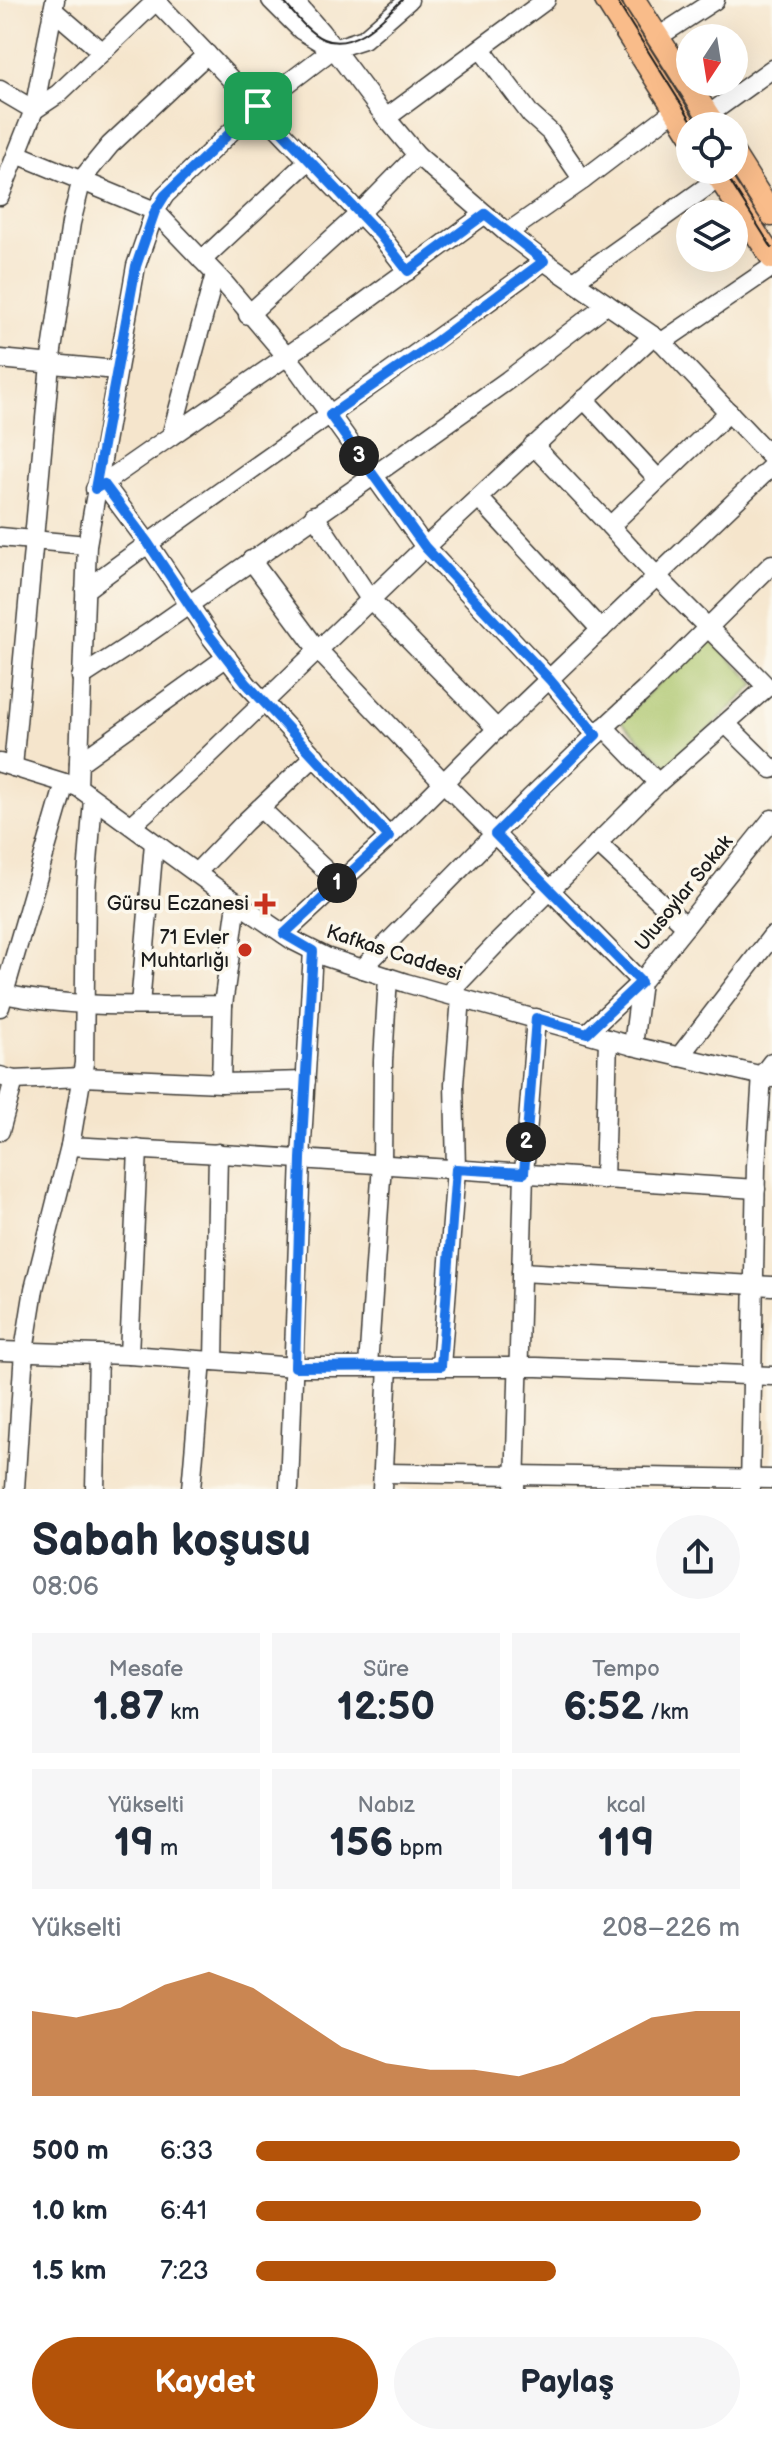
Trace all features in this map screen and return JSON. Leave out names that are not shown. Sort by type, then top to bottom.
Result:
[{"type":"main road","points":[[606,0],[675,110]]},
{"type":"main road","points":[[634,0],[707,112]]},
{"type":"main road","points":[[748,177],[772,215]]},
{"type":"main road","points":[[723,184],[772,258]]},
{"type":"street","points":[[34,110],[58,94],[156,0],[379,234],[408,271]]},
{"type":"street","points":[[271,0],[301,30],[333,49]]},
{"type":"street","points":[[293,0],[417,155],[507,233],[657,339],[772,458]]},
{"type":"street","points":[[223,1005],[85,1006],[2,1001],[79,763],[87,545],[136,266],[155,211],[165,195],[258,106],[333,49],[364,39],[409,0]]},
{"type":"street","points":[[386,118],[546,0]]},
{"type":"street","points":[[658,37],[715,0]]},
{"type":"street","points":[[54,5],[102,52]]},
{"type":"street","points":[[1,191],[34,110],[54,5]]},
{"type":"street","points":[[481,49],[531,115],[550,132],[583,180]]},
{"type":"street","points":[[7,765],[35,540],[50,364],[71,223],[82,179],[110,145],[207,54]]},
{"type":"street","points":[[721,112],[772,69]]},
{"type":"street","points":[[0,90],[34,110]]},
{"type":"street","points":[[507,233],[675,110]]},
{"type":"street","points":[[17,154],[155,211],[286,355],[425,547],[600,731],[658,783]]},
{"type":"street","points":[[248,315],[359,214],[417,155]]},
{"type":"street","points":[[171,436],[208,267],[309,160]]},
{"type":"street","points":[[574,281],[703,184]]},
{"type":"street","points":[[99,486],[485,214]]},
{"type":"street","points":[[85,590],[430,346],[544,261]]},
{"type":"street","points":[[132,825],[584,399],[657,339],[772,267]]},
{"type":"street","points":[[81,677],[373,476],[508,380],[607,304]]},
{"type":"street","points":[[0,359],[116,370]]},
{"type":"street","points":[[584,399],[658,479]]},
{"type":"street","points":[[610,526],[729,412]]},
{"type":"street","points":[[441,1366],[456,1169],[455,996],[551,888],[658,783],[727,725],[769,684],[655,577],[533,445]]},
{"type":"street","points":[[284,934],[389,837],[497,729],[772,466]]},
{"type":"street","points":[[99,486],[148,543],[227,657],[264,703],[389,837]]},
{"type":"street","points":[[479,498],[601,630]]},
{"type":"street","points":[[314,515],[370,599],[497,729]]},
{"type":"street","points":[[0,537],[87,545]]},
{"type":"street","points":[[251,560],[317,649],[443,782],[641,982],[587,1033]]},
{"type":"street","points":[[362,969],[495,834],[772,564]]},
{"type":"street","points":[[79,763],[227,657]]},
{"type":"street","points":[[727,725],[772,769]]},
{"type":"street","points":[[196,873],[315,756]]},
{"type":"street","name":"Kafkas Caddesi","points":[[7,765],[71,785],[132,825],[237,903],[313,951],[388,977],[633,1046],[769,1072]]},
{"type":"street","points":[[15,1489],[24,1351],[34,1289],[70,1146],[82,1077],[86,888],[93,799]]},
{"type":"street","points":[[260,808],[338,882]]},
{"type":"street","name":"Ulusoylar Sokak","points":[[633,1046],[641,982],[772,819]]},
{"type":"street","points":[[140,1005],[154,843]]},
{"type":"street","points":[[597,843],[686,926]]},
{"type":"street","points":[[221,1083],[223,1005],[237,903]]},
{"type":"street","points":[[679,1057],[772,936]]},
{"type":"street","points":[[289,1489],[301,1159],[313,951]]},
{"type":"street","points":[[368,1366],[382,1164],[388,977]]},
{"type":"street","points":[[515,1482],[524,1173],[536,1018]]},
{"type":"street","points":[[604,1180],[608,1039]]},
{"type":"street","points":[[750,1484],[756,1189],[769,1072]]},
{"type":"street","points":[[0,1131],[7,1078],[82,1077],[221,1083],[306,1081]]},
{"type":"street","points":[[70,1146],[756,1189]]},
{"type":"street","points":[[129,1355],[138,1149]]},
{"type":"street","points":[[191,1489],[208,1361],[218,1153]]},
{"type":"street","points":[[521,1272],[772,1286]]},
{"type":"street","points":[[0,1351],[129,1355],[295,1367],[517,1367],[772,1376]]},
{"type":"street","points":[[95,1489],[98,1354]]},
{"type":"street","points":[[388,1366],[383,1481],[750,1484],[772,1479]]},
{"type":"green space","points":[[706,635],[756,684],[669,767],[621,721]]},
{"type":"tram line","points":[[282,0],[311,32],[334,42],[345,41],[367,31],[402,0]]},
{"type":"tram line","points":[[616,0],[686,112]]},
{"type":"tram line","points":[[732,184],[772,248]]},
{"type":"place","name":"Gürsu Eczanesi","points":[[265,904]]},
{"type":"place","name":"71 Evler Muhtarlığı","points":[[245,950]]},
{"type":"route","points":[[258,106],[379,234],[408,271],[485,214],[544,261],[430,346],[330,415],[425,547],[550,680],[596,735],[495,834],[641,982],[587,1033],[536,1018],[524,1173],[456,1169],[441,1366],[295,1367],[301,1159],[313,951],[284,934],[389,837],[247,684],[104,484],[95,489],[136,266],[155,211],[165,195],[258,106]]}]
